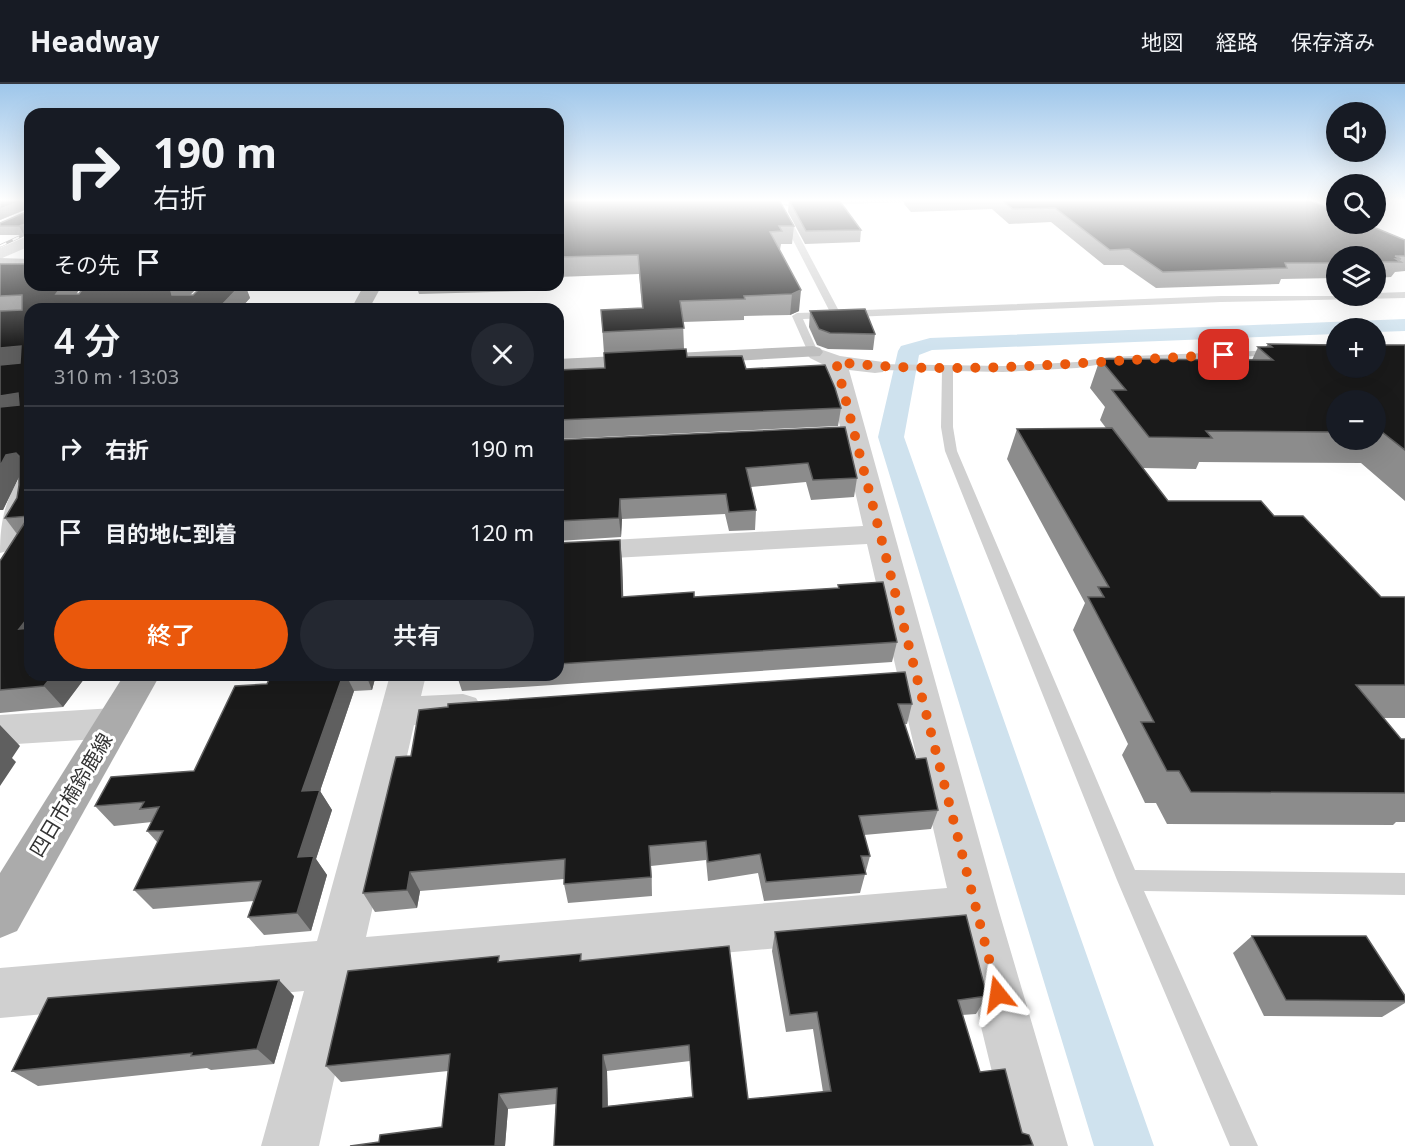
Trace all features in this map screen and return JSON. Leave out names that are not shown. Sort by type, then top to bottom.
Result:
[{"type":"main road","name":"四日市楠鈴鹿線","points":[[0,915],[138,681]]},
{"type":"street","points":[[0,263],[24,264]]},
{"type":"street","points":[[564,365],[813,352],[836,362],[875,367]]},
{"type":"street","points":[[836,362],[842,435],[879,534],[899,678],[975,908],[1040,1146]]},
{"type":"street","points":[[0,544],[9,514],[24,492]]},
{"type":"street","points":[[564,552],[879,534]]},
{"type":"street","points":[[290,1146],[403,694],[492,706]]},
{"type":"street","points":[[0,730],[114,723]]},
{"type":"street","points":[[0,993],[975,908]]},
{"type":"lane","points":[[802,250],[836,315]]},
{"type":"lane","points":[[813,352],[797,316],[1221,299],[1405,295]]},
{"type":"lane","points":[[875,367],[1003,369],[1109,360],[1293,352]]},
{"type":"lane","points":[[938,368],[951,451],[1128,880],[1244,1146]]},
{"type":"lane","points":[[1128,880],[1405,884]]},
{"type":"building","points":[[564,250],[779,250],[801,290],[792,294],[744,296],[745,299],[680,301],[684,328],[603,332],[601,310],[643,308],[638,255],[564,257]]},
{"type":"building","points":[[1130,250],[1326,250],[1326,263],[1285,263],[1287,268],[1163,272]]},
{"type":"building","points":[[1386,250],[1405,250],[1405,256],[1395,256],[1401,259],[1396,259],[1401,262],[1386,262]]},
{"type":"building","points":[[0,264],[24,264],[24,291],[58,291],[56,294],[79,294],[81,291],[171,291],[172,295],[193,295],[197,291],[235,291],[224,303],[24,303],[24,516],[5,518],[17,498],[19,456],[16,453],[6,455],[0,466],[0,407],[19,405],[18,393],[0,396],[0,365],[20,363],[21,346],[0,348],[0,311],[22,310],[22,295],[0,296]]},
{"type":"building","points":[[865,309],[875,334],[830,333],[819,329],[810,311]]},
{"type":"building","points":[[1268,344],[1326,345],[1326,378],[1386,378],[1386,345],[1405,345],[1405,450],[1386,435],[1386,390],[1326,390],[1326,432],[1206,431],[1212,438],[1149,437],[1112,390],[1126,390],[1100,359],[1273,360],[1258,347],[1272,347]]},
{"type":"building","points":[[686,349],[687,357],[742,356],[746,369],[825,365],[841,408],[564,420],[564,370],[605,368],[604,353]]},
{"type":"building","points":[[845,427],[857,478],[813,480],[808,463],[746,468],[756,510],[729,512],[726,494],[620,499],[619,518],[564,521],[564,440]]},
{"type":"building","points":[[1112,428],[1168,501],[1261,501],[1274,516],[1303,516],[1381,597],[1405,597],[1405,685],[1356,685],[1401,739],[1405,739],[1405,793],[1191,792],[1179,771],[1167,771],[1141,722],[1154,722],[1088,597],[1104,597],[1098,587],[1109,587],[1017,429]]},
{"type":"building","points":[[24,524],[24,623],[19,629],[24,629],[24,681],[48,681],[44,686],[0,690],[0,561]]},
{"type":"building","points":[[620,540],[622,597],[694,592],[694,597],[839,588],[838,585],[883,582],[897,642],[564,664],[564,543]]},
{"type":"building","points":[[905,672],[912,704],[898,704],[916,759],[926,758],[938,810],[859,816],[870,856],[861,856],[866,874],[766,882],[760,854],[708,862],[706,841],[649,846],[651,877],[564,884],[565,859],[410,872],[407,890],[363,893],[396,757],[411,756],[419,710],[448,707],[448,704]]},
{"type":"building","points":[[268,681],[341,681],[302,791],[320,790],[298,857],[314,856],[297,913],[248,917],[261,881],[134,890],[163,831],[147,831],[159,807],[140,809],[144,802],[95,806],[111,777],[194,771],[235,686],[267,684]]},
{"type":"building","points":[[966,915],[987,996],[958,1000],[980,1072],[1005,1069],[1022,1133],[1029,1135],[1033,1145],[554,1146],[557,1088],[499,1094],[495,1146],[350,1146],[379,1142],[380,1135],[442,1127],[450,1054],[326,1066],[348,971],[499,956],[498,962],[581,954],[580,961],[729,946],[748,1099],[831,1091],[817,1012],[790,1015],[775,932]],"holes":[[[689,1045],[693,1097],[603,1107],[603,1055]]]},
{"type":"building","points":[[1252,936],[1366,936],[1405,996],[1405,1001],[1286,1000]]},
{"type":"building","points":[[279,980],[257,1049],[191,1056],[192,1053],[12,1071],[48,998]]},
{"type":"waterway","points":[[1124,1146],[891,437],[909,351],[930,344],[1405,325]]},
{"type":"route","points":[[998,994],[836,362],[875,367],[1003,369],[1109,360],[1224,355]]}]
